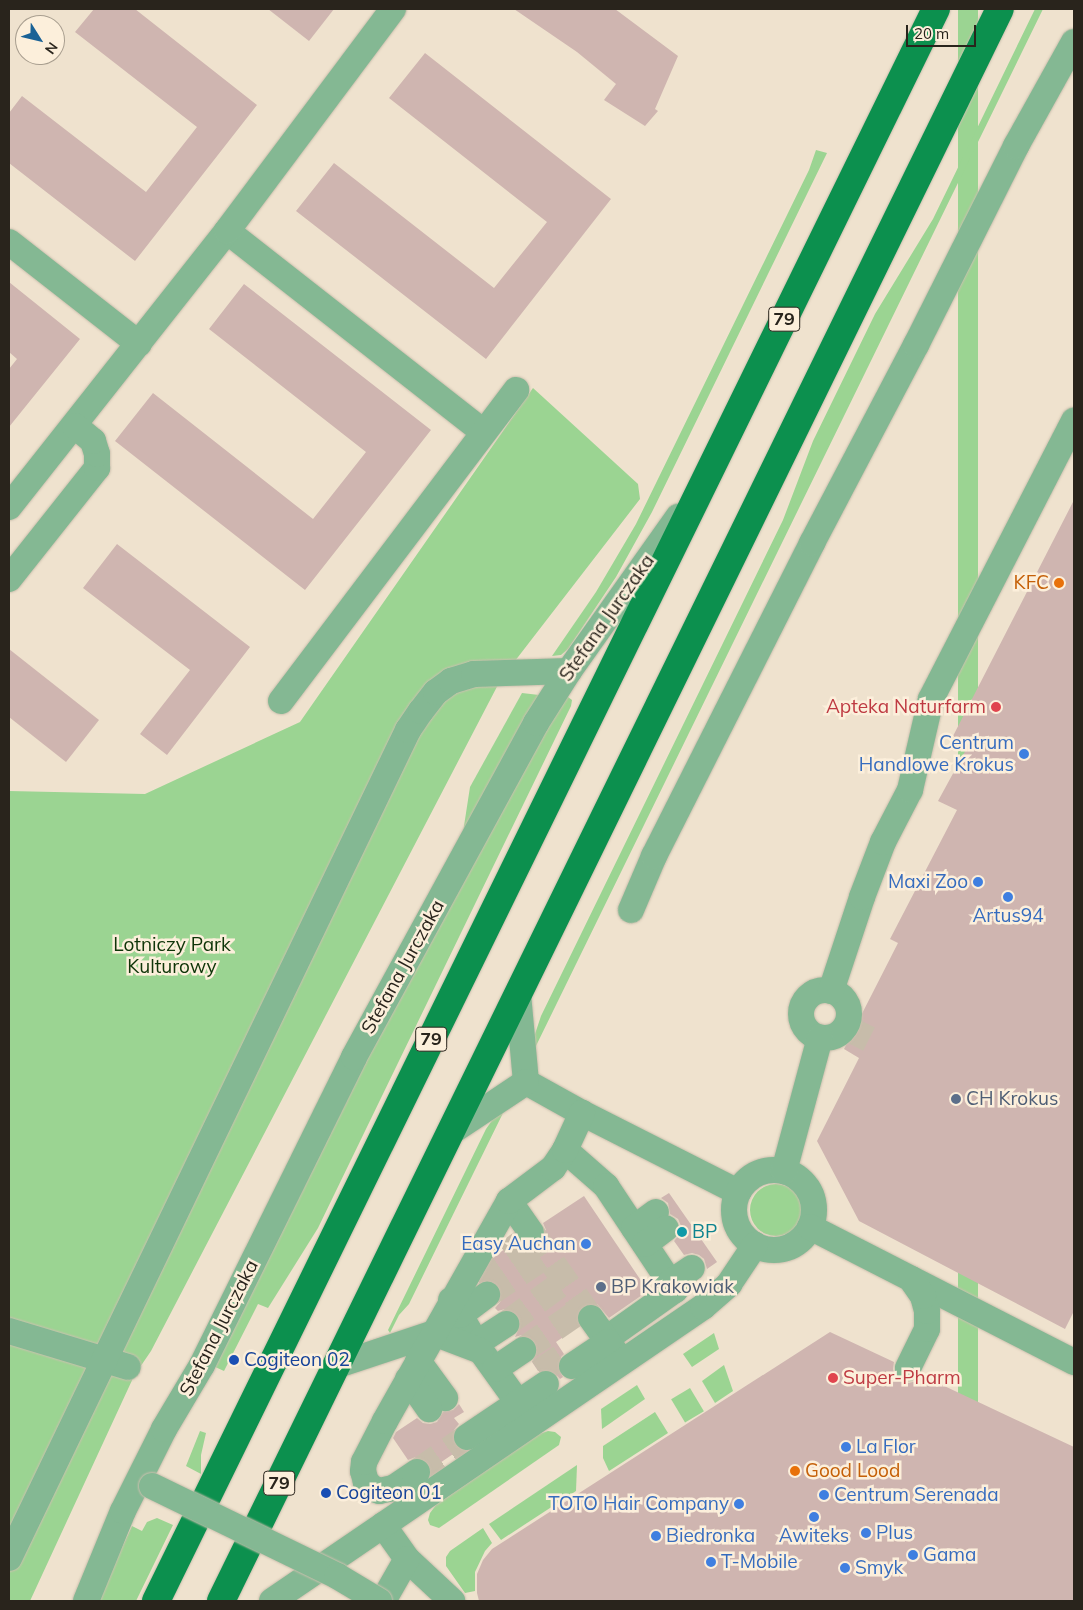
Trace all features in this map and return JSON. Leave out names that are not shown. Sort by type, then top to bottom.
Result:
[{"type":"main road","name":"79","points":[[156,1601],[936,9]]},
{"type":"main road","name":"79","points":[[221,1601],[1000,9]]},
{"type":"street","points":[[9,507],[227,231],[393,9]]},
{"type":"street","points":[[631,910],[654,856],[812,543],[916,345],[1016,146],[1074,42]]},
{"type":"street","points":[[227,231],[483,432]]},
{"type":"street","points":[[9,242],[139,344]]},
{"type":"street","points":[[281,701],[516,390]]},
{"type":"street","points":[[831,991],[862,897],[883,842],[910,790],[931,699],[1074,421]]},
{"type":"street","points":[[9,579],[97,468],[97,454],[93,441],[74,426]]},
{"type":"street","name":"Stefana Jurczaka","points":[[86,1601],[119,1519],[145,1483],[164,1429],[198,1372],[354,1057],[536,723],[569,671],[706,477]]},
{"type":"street","points":[[9,1558],[116,1364],[408,730],[420,711],[436,692],[451,681],[474,674],[569,671]]},
{"type":"street","points":[[831,991],[842,998],[848,1008],[849,1029],[835,1036],[820,1038],[810,1033],[803,1024],[802,1007],[804,1001],[813,993],[831,991]]},
{"type":"street","points":[[518,994],[526,1082]]},
{"type":"street","points":[[784,1171],[820,1038]]},
{"type":"street","points":[[526,1082],[582,1113],[738,1192]]},
{"type":"street","points":[[451,1132],[526,1082]]},
{"type":"street","points":[[417,1472],[386,1490],[374,1489],[366,1482],[363,1471],[364,1462],[410,1403],[434,1333],[466,1295],[508,1201],[553,1168],[566,1150],[582,1113]]},
{"type":"street","points":[[566,1150],[606,1186],[676,1290],[568,1361]]},
{"type":"street","points":[[765,1171],[784,1171],[802,1180],[811,1194],[814,1211],[810,1227],[802,1238],[786,1248],[768,1249],[755,1245],[744,1236],[734,1211],[738,1192],[754,1175],[765,1171]]},
{"type":"street","points":[[508,1201],[531,1232]]},
{"type":"street","points":[[639,1236],[661,1220]]},
{"type":"street","points":[[810,1227],[1074,1362]]},
{"type":"street","points":[[272,1601],[383,1525],[520,1406],[605,1338],[703,1307],[722,1292],[755,1245]]},
{"type":"street","points":[[666,1275],[687,1260]]},
{"type":"street","points":[[908,1368],[926,1329],[927,1311],[922,1296],[911,1279]]},
{"type":"street","points":[[466,1295],[484,1354],[520,1406]]},
{"type":"street","points":[[926,1329],[942,1318],[958,1312],[978,1313]]},
{"type":"street","points":[[484,1354],[506,1324]]},
{"type":"street","points":[[9,1331],[116,1364]]},
{"type":"street","points":[[338,1365],[434,1333],[484,1354],[523,1350]]},
{"type":"street","points":[[467,1437],[520,1406],[543,1378]]},
{"type":"street","points":[[145,1483],[338,1576],[381,1601],[407,1559]]},
{"type":"street","points":[[383,1525],[407,1559],[452,1601]]},
{"type":"green space","points":[[958,9],[978,9],[978,1601],[958,1601]]},
{"type":"green space","points":[[1035,9],[1043,9],[534,1050],[533,1040],[541,1016],[783,520],[813,441],[875,314],[933,219]]},
{"type":"green space","points":[[816,150],[827,153],[652,512],[616,577],[568,649],[561,655],[552,656],[596,592],[636,524],[809,170]]},
{"type":"green space","name":"Lotniczy Park Kulturowy","points":[[533,388],[638,484],[640,499],[501,679],[151,1351],[134,1376],[30,1601],[9,1601],[9,791],[145,794],[300,722]]},
{"type":"green space","points":[[522,693],[539,695],[462,839],[470,787]]},
{"type":"green space","points":[[568,697],[572,700],[571,706],[318,1228],[268,1308],[258,1304],[224,1371],[213,1366],[337,1111],[560,702]]},
{"type":"green space","points":[[504,1111],[409,1304],[399,1315],[390,1333],[388,1330],[486,1129],[493,1119]]},
{"type":"green space","points":[[776,1184],[790,1188],[798,1196],[802,1210],[798,1224],[790,1232],[776,1236],[762,1232],[754,1224],[750,1210],[754,1196],[762,1188]]},
{"type":"green space","points":[[714,1333],[719,1349],[692,1367],[683,1354]]},
{"type":"green space","points":[[724,1365],[733,1391],[715,1403],[702,1381]]},
{"type":"green space","points":[[637,1385],[645,1399],[602,1429],[601,1409]]},
{"type":"green space","points":[[690,1388],[704,1411],[685,1422],[671,1399]]},
{"type":"green space","points":[[655,1412],[668,1433],[609,1471],[603,1458],[603,1446]]},
{"type":"green space","points":[[200,1431],[206,1433],[201,1455],[201,1474],[186,1466]]},
{"type":"green space","points":[[548,1431],[555,1432],[561,1437],[559,1445],[439,1528],[430,1525],[428,1520],[430,1513],[436,1505],[539,1434]]},
{"type":"green space","points":[[577,1465],[576,1491],[501,1540],[489,1524]]},
{"type":"green space","points":[[157,1518],[173,1525],[136,1601],[97,1601],[132,1526],[142,1531],[147,1522]]},
{"type":"green space","points":[[483,1528],[492,1543],[485,1551],[475,1572],[475,1591],[465,1593],[446,1566],[446,1557],[450,1551]]},
{"type":"building","points":[[94,9],[135,9],[257,105],[135,261],[9,163],[9,113],[22,96],[146,192],[197,127],[75,32]]},
{"type":"building","points":[[268,9],[334,9],[309,41]]},
{"type":"building","points":[[514,9],[615,9],[678,56],[655,109],[658,111],[645,126],[604,100],[616,84],[577,52]]},
{"type":"building","points":[[425,53],[611,199],[486,359],[296,211],[334,163],[494,288],[547,222],[389,98]]},
{"type":"building","points":[[9,282],[80,339],[9,427],[9,369],[17,359],[9,352]]},
{"type":"building","points":[[244,284],[431,430],[305,590],[115,441],[153,393],[313,519],[366,452],[209,329]]},
{"type":"building","points":[[1074,500],[1074,1311],[1065,1329],[859,1221],[817,1141],[859,1058],[844,1049],[898,943],[890,939],[957,810],[938,801],[968,746],[952,738]]},
{"type":"building","points":[[117,544],[250,647],[167,755],[140,734],[190,670],[83,588]]},
{"type":"building","points":[[9,649],[99,720],[66,762],[9,717]]},
{"type":"building","points":[[669,1193],[717,1262],[707,1269],[704,1259],[692,1253],[684,1255],[674,1241],[680,1234],[681,1226],[678,1219],[670,1214],[668,1203],[661,1198]]},
{"type":"building","points":[[584,1196],[648,1291],[609,1318],[597,1304],[589,1303],[582,1306],[577,1312],[576,1320],[579,1326],[556,1342],[564,1354],[559,1359],[557,1366],[563,1377],[560,1379],[552,1370],[538,1371],[532,1362],[538,1349],[536,1342],[529,1336],[515,1337],[521,1324],[519,1316],[512,1310],[498,1311],[495,1308],[501,1301],[502,1294],[499,1286],[492,1281],[481,1282],[495,1256],[518,1240],[525,1246],[533,1247],[539,1244],[545,1238],[546,1230],[543,1223]]},
{"type":"building","name":"Centrum Serenada","points":[[830,1332],[894,1362],[895,1376],[902,1382],[916,1381],[921,1375],[1074,1447],[1074,1601],[479,1601],[477,1574],[483,1560],[492,1549]]},
{"type":"building","points":[[459,1404],[464,1412],[454,1418],[459,1424],[454,1430],[452,1438],[454,1445],[459,1450],[431,1469],[429,1463],[423,1458],[416,1457],[408,1460],[393,1438],[396,1432],[417,1418],[423,1423],[437,1422],[443,1412],[453,1410]]},
{"type":"tunnel","points":[[853,1031],[869,1039]]},
{"type":"tunnel","points":[[531,1232],[591,1318]]},
{"type":"tunnel","points":[[474,1276],[533,1235]]},
{"type":"tunnel","points":[[487,1295],[547,1255]]},
{"type":"tunnel","points":[[506,1324],[565,1281]]},
{"type":"tunnel","points":[[523,1350],[584,1308]]},
{"type":"tunnel","points":[[539,1372],[564,1355]]},
{"type":"tunnel","points":[[417,1472],[467,1437]]},
{"type":"place","name":"KFC","points":[[1059,583]]},
{"type":"place","name":"Apteka Naturfarm","points":[[996,707]]},
{"type":"place","name":"Centrum Handlowe Krokus","points":[[1024,754]]},
{"type":"place","name":"Maxi Zoo","points":[[978,882]]},
{"type":"place","name":"Artus94","points":[[1008,897]]},
{"type":"place","name":"CH Krokus","points":[[956,1099]]},
{"type":"place","name":"BP","points":[[682,1232]]},
{"type":"place","name":"Easy Auchan","points":[[586,1244]]},
{"type":"place","name":"BP Krakowiak","points":[[601,1287]]},
{"type":"place","name":"Cogiteon 02","points":[[234,1360]]},
{"type":"place","name":"Super-Pharm","points":[[833,1378]]},
{"type":"place","name":"La Flor","points":[[846,1447]]},
{"type":"place","name":"Good Lood","points":[[795,1471]]},
{"type":"place","name":"Cogiteon 01","points":[[326,1493]]},
{"type":"place","name":"Centrum Serenada","points":[[824,1495]]},
{"type":"place","name":"TOTO Hair Company","points":[[739,1504]]},
{"type":"place","name":"Awiteks","points":[[814,1517]]},
{"type":"place","name":"Plus","points":[[866,1533]]},
{"type":"place","name":"Biedronka","points":[[656,1536]]},
{"type":"place","name":"Gama","points":[[913,1555]]},
{"type":"place","name":"T-Mobile","points":[[711,1562]]},
{"type":"place","name":"Smyk","points":[[845,1568]]}]
